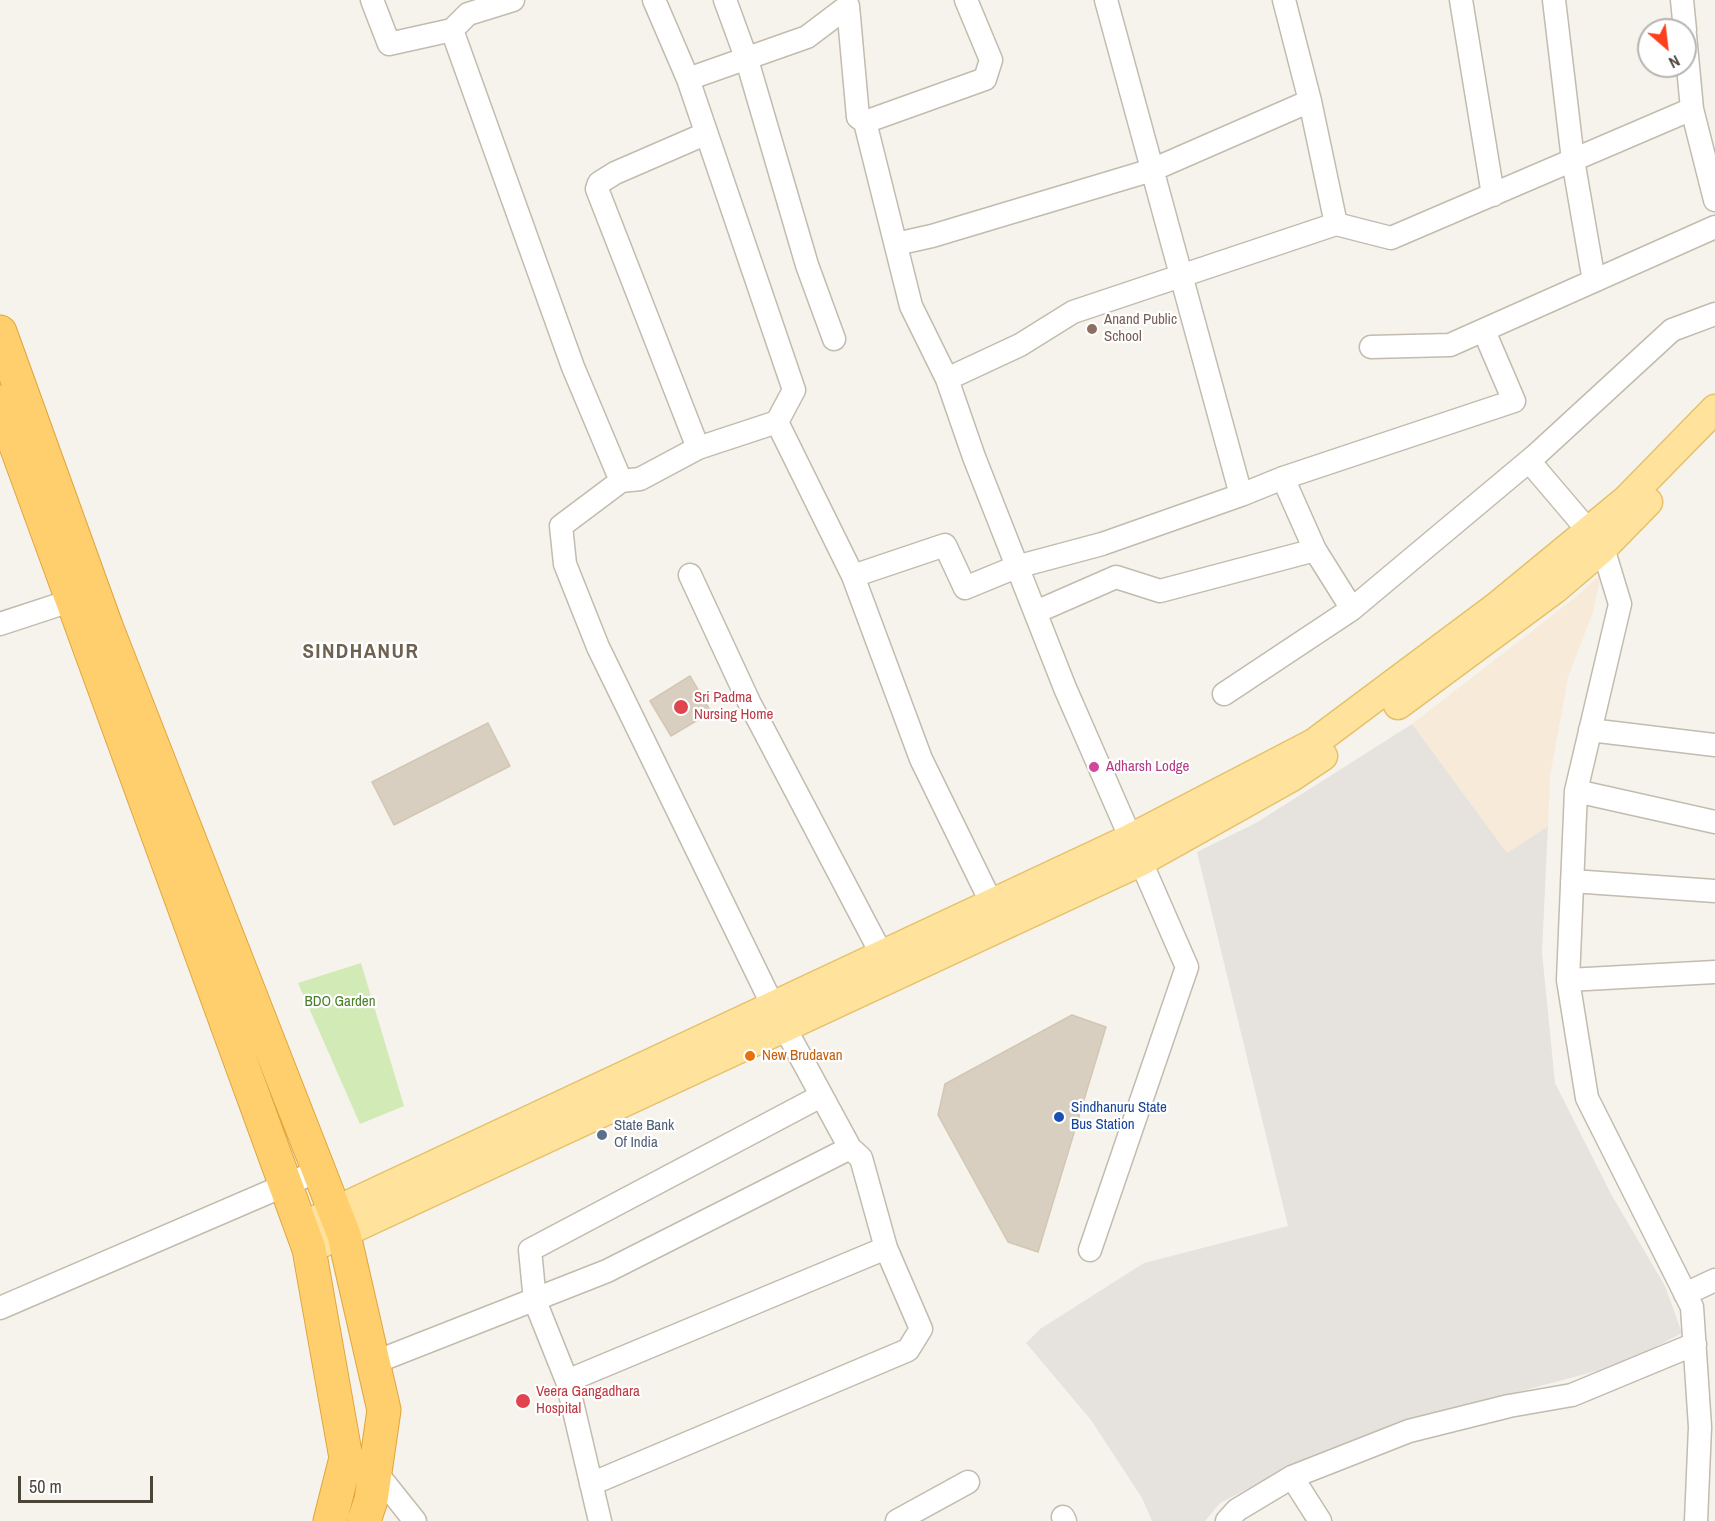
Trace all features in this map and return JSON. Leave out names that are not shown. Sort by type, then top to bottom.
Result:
[{"type":"highway","points":[[0,332],[106,626],[339,1222],[384,1410],[360,1465],[330,1521]]},
{"type":"highway","points":[[0,402],[305,1238],[360,1465],[364,1521]]},
{"type":"main road","points":[[305,1238],[1290,778],[1363,731],[1555,589],[1626,500],[1715,409]]},
{"type":"main road","points":[[1596,540],[1715,434]]},
{"type":"main road","points":[[779,1017],[882,955],[992,902],[1134,850]]},
{"type":"street","points":[[372,0],[389,44],[452,30],[468,14],[513,0]]},
{"type":"street","points":[[591,1484],[908,1350],[921,1329],[886,1248],[861,1158],[850,1148],[779,1017],[598,646],[565,564],[561,526],[621,482],[640,479],[698,448],[777,422],[794,390],[688,79],[654,0]]},
{"type":"street","points":[[725,0],[747,60],[807,265],[834,339]]},
{"type":"street","points":[[865,122],[985,79],[991,60],[966,0]]},
{"type":"street","points":[[1106,0],[1241,495]]},
{"type":"street","points":[[1284,0],[1310,101],[1336,224]]},
{"type":"street","points":[[1461,0],[1493,195]]},
{"type":"street","points":[[1554,0],[1573,160],[1594,281]]},
{"type":"street","points":[[1682,0],[1683,18]]},
{"type":"street","points":[[688,79],[807,37],[852,2]]},
{"type":"street","points":[[852,2],[858,117],[865,122],[911,306],[947,379],[1016,567],[1134,850],[1187,967],[1090,1250]]},
{"type":"street","points":[[452,30],[573,367],[621,482]]},
{"type":"street","points":[[1689,78],[1692,109],[1715,200]]},
{"type":"street","points":[[896,244],[932,236],[1152,170],[1310,101]]},
{"type":"street","points":[[947,379],[1020,345],[1073,312],[1336,224],[1391,238],[1692,109]]},
{"type":"street","points":[[698,448],[597,189],[599,183],[615,173],[705,134]]},
{"type":"street","points":[[1371,347],[1450,345],[1715,227]]},
{"type":"street","points":[[1224,694],[1353,609],[1529,461],[1672,330],[1715,314]]},
{"type":"street","points":[[853,576],[945,545],[965,588],[1016,567],[1102,543],[1241,495],[1283,478],[1514,401],[1484,331]]},
{"type":"street","points":[[777,422],[853,576],[921,759],[992,902]]},
{"type":"street","points":[[1529,461],[1596,540],[1620,604],[1576,791],[1568,980],[1587,1098],[1692,1307],[1700,1426],[1696,1521]]},
{"type":"street","points":[[1283,478],[1315,550],[1353,609]]},
{"type":"street","points":[[1036,612],[1116,577],[1160,591],[1315,550]]},
{"type":"street","points":[[690,575],[749,702],[882,955]]},
{"type":"street","points":[[0,624],[72,600]]},
{"type":"street","points":[[1590,730],[1715,745]]},
{"type":"street","points":[[1576,791],[1715,822]]},
{"type":"street","points":[[1572,881],[1715,891]]},
{"type":"street","points":[[1568,980],[1715,972]]},
{"type":"street","points":[[600,1521],[567,1381],[535,1301],[530,1250],[821,1096]]},
{"type":"street","points":[[373,1363],[607,1271],[850,1148]]},
{"type":"street","points":[[0,1308],[318,1171]]},
{"type":"street","points":[[567,1381],[886,1248]]},
{"type":"street","points":[[1685,1294],[1715,1280]]},
{"type":"street","points":[[1227,1521],[1237,1510],[1292,1477],[1409,1431],[1509,1406],[1572,1395],[1695,1344]]},
{"type":"street","points":[[360,1465],[415,1521]]},
{"type":"street","points":[[1292,1477],[1320,1521]]},
{"type":"street","points":[[897,1521],[968,1482]]},
{"type":"shaded area","points":[[1601,574],[1593,612],[1568,677],[1550,776],[1548,826],[1507,853],[1412,724],[1576,597]]},
{"type":"shaded area","points":[[1412,724],[1507,853],[1548,826],[1542,952],[1555,1083],[1611,1194],[1665,1286],[1682,1333],[1623,1364],[1438,1413],[1345,1444],[1220,1503],[1205,1521],[1152,1521],[1142,1498],[1091,1420],[1026,1343],[1040,1329],[1144,1263],[1288,1226],[1197,852],[1256,823]]},
{"type":"green space","name":"BDO Garden","points":[[361,963],[404,1106],[360,1124],[298,983]]},
{"type":"building","points":[[690,676],[711,712],[671,736],[650,701]]},
{"type":"building","points":[[488,723],[510,766],[394,825],[372,782]]},
{"type":"building","points":[[1072,1015],[1106,1027],[1038,1252],[1008,1242],[938,1115],[945,1084]]},
{"type":"place","name":"Anand Public School","points":[[1092,329]]},
{"type":"place","name":"Sri Padma Nursing Home","points":[[681,707]]},
{"type":"place","name":"Adharsh Lodge","points":[[1094,767]]},
{"type":"place","name":"New Brudavan","points":[[750,1056]]},
{"type":"place","name":"Sindhanuru State Bus Station","points":[[1059,1117]]},
{"type":"place","name":"State Bank Of India","points":[[602,1135]]},
{"type":"place","name":"Veera Gangadhara Hospital","points":[[523,1401]]},
{"type":"district","name":"SINDHANUR","points":[[361,652]]}]
